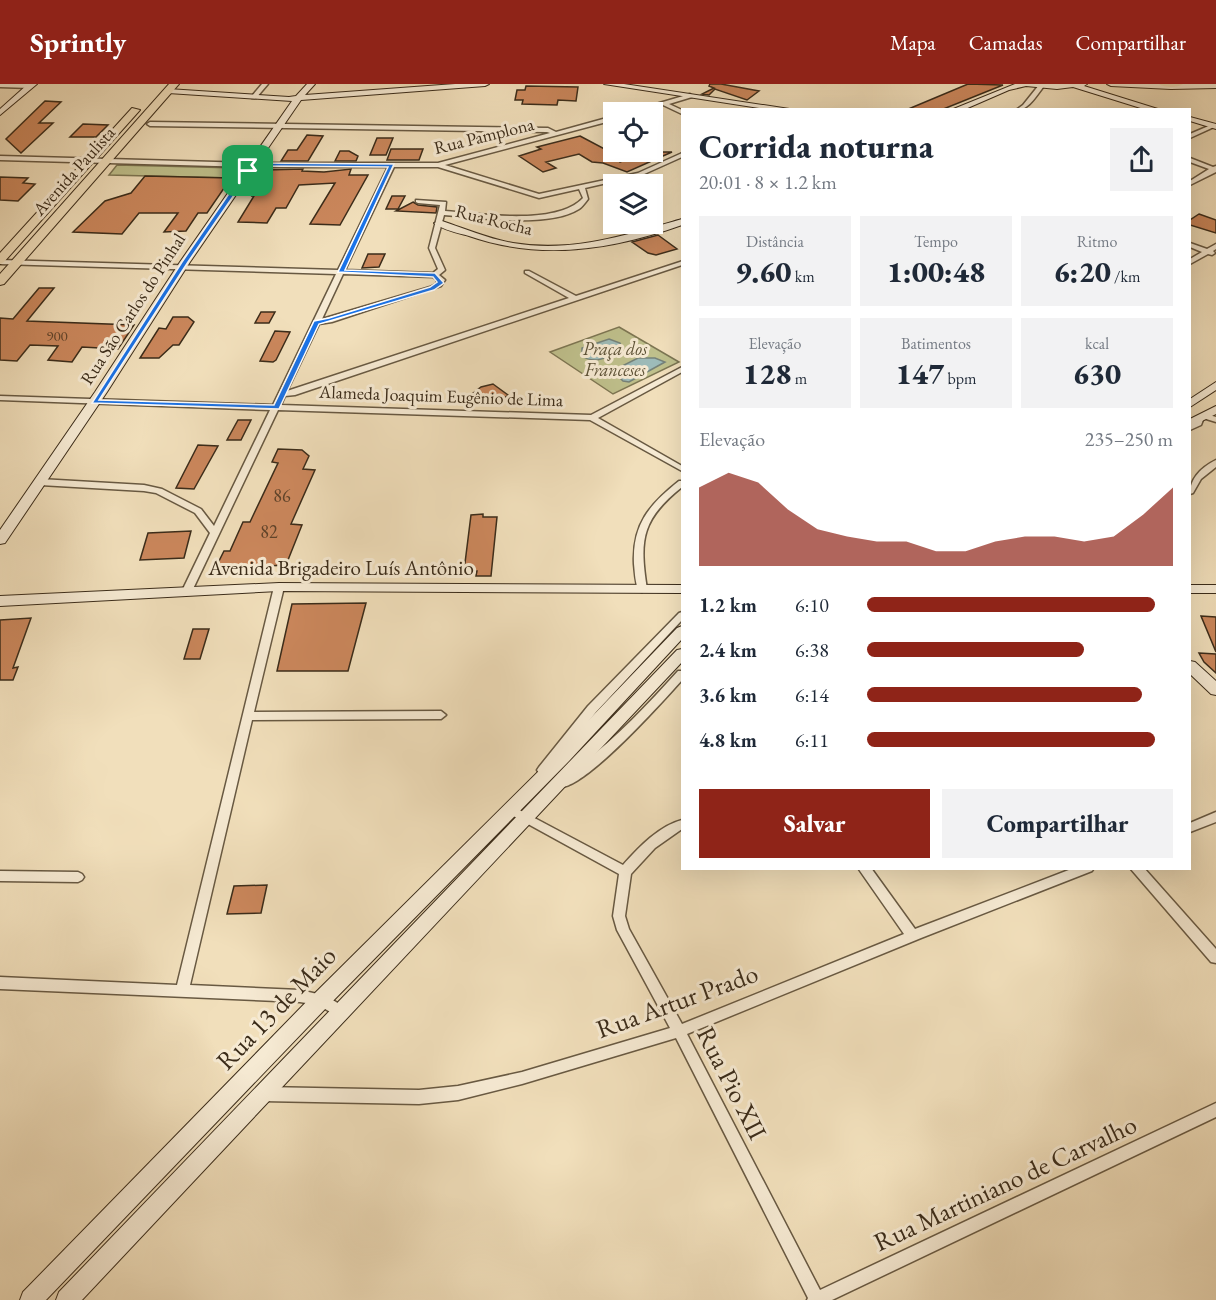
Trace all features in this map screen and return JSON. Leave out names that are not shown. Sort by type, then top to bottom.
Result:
[{"type":"main road","points":[[1164,84],[1178,84]]},
{"type":"main road","name":"Avenida Paulista","points":[[0,281],[171,87]]},
{"type":"main road","name":"Avenida Paulista","points":[[0,261],[143,101]]},
{"type":"street","points":[[254,97],[265,84]]},
{"type":"street","name":"Rua São Carlos do Pinhal","points":[[0,540],[94,402],[181,268],[301,95],[311,84]]},
{"type":"street","points":[[171,87],[254,97],[485,84]]},
{"type":"street","points":[[608,84],[767,108]]},
{"type":"street","points":[[959,108],[1009,85],[1025,84],[1080,85],[1151,108]]},
{"type":"street","points":[[1111,84],[1216,86]]},
{"type":"street","points":[[0,85],[32,85]]},
{"type":"street","points":[[0,113],[32,85]]},
{"type":"street","points":[[1202,85],[1216,95]]},
{"type":"street","points":[[1022,108],[1041,86]]},
{"type":"street","points":[[665,104],[690,96]]},
{"type":"street","points":[[665,104],[681,113]]},
{"type":"street","points":[[1191,119],[1215,126]]},
{"type":"street","name":"Rua Pamplona","points":[[0,158],[252,165],[438,165],[603,121]]},
{"type":"street","points":[[150,124],[548,130],[555,134]]},
{"type":"street","points":[[1191,136],[1215,126]]},
{"type":"street","points":[[438,165],[533,195],[546,195],[640,174],[681,155]]},
{"type":"street","points":[[1191,160],[1215,169]]},
{"type":"street","points":[[187,591],[392,165]]},
{"type":"street","points":[[1191,182],[1215,169]]},
{"type":"street","points":[[440,218],[556,216],[570,212],[585,201],[586,193],[582,188]]},
{"type":"street","points":[[0,261],[435,275],[442,270],[432,248],[443,202],[418,201]]},
{"type":"street","name":"Rua Rocha","points":[[440,218],[521,247],[558,249],[631,238],[681,222]]},
{"type":"street","points":[[1191,245],[1216,254]]},
{"type":"street","points":[[1191,261],[1216,246]]},
{"type":"street","points":[[283,394],[292,393],[681,263]]},
{"type":"street","points":[[527,272],[576,299]]},
{"type":"street","points":[[316,322],[432,288],[441,283],[435,275]]},
{"type":"street","points":[[592,418],[681,370]]},
{"type":"street","points":[[1191,403],[1216,385]]},
{"type":"street","name":"Alameda Joaquim Eugênio de Lima","points":[[0,398],[592,418]]},
{"type":"street","points":[[592,418],[681,468]]},
{"type":"street","points":[[1191,489],[1198,477],[1216,463]]},
{"type":"street","points":[[40,482],[144,488],[159,491],[198,511],[215,533]]},
{"type":"street","points":[[642,589],[637,554],[640,531],[659,502],[681,484]]},
{"type":"street","points":[[182,990],[279,587]]},
{"type":"street","name":"Avenida Brigadeiro Luís Antônio","points":[[0,601],[279,587],[681,589]]},
{"type":"street","points":[[1191,589],[1216,589]]},
{"type":"street","points":[[529,790],[562,743],[681,616]]},
{"type":"street","name":"Rua 13 de Maio","points":[[67,1300],[341,1012],[518,813],[529,790],[677,648]]},
{"type":"street","name":"Rua 13 de Maio","points":[[31,1300],[321,1000],[518,813],[552,790],[677,648]]},
{"type":"street","points":[[1191,667],[1216,690]]},
{"type":"street","points":[[552,790],[576,776],[631,730],[681,675]]},
{"type":"street","points":[[248,716],[441,715]]},
{"type":"street","points":[[518,813],[625,872],[643,850],[666,832],[681,824]]},
{"type":"street","points":[[1191,828],[1216,817]]},
{"type":"street","points":[[865,870],[913,936]]},
{"type":"street","name":"Rua Artur Prado","points":[[263,1094],[419,1097],[458,1093],[522,1078],[679,1031],[1083,870]]},
{"type":"street","points":[[1138,870],[1216,958]]},
{"type":"street","name":"Rua Pio XII","points":[[625,872],[619,916],[623,930],[679,1031],[816,1300]]},
{"type":"street","points":[[0,876],[78,877]]},
{"type":"street","points":[[0,983],[182,990],[321,1000],[341,1012]]},
{"type":"street","name":"Rua Martiniano de Carvalho","points":[[816,1300],[1216,1110]]},
{"type":"green space","points":[[117,165],[237,168],[231,178],[109,175]]},
{"type":"green space","name":"Praça dos Franceses","points":[[619,327],[679,362],[613,394],[550,352]]},
{"type":"water","points":[[609,339],[620,343],[622,348],[597,360],[582,356],[582,348]]},
{"type":"water","points":[[638,358],[655,358],[665,362],[629,382],[623,381],[616,374],[622,366]]},
{"type":"building","points":[[710,84],[759,91],[747,100],[715,89],[709,95],[702,94],[714,88],[709,86]]},
{"type":"building","points":[[968,84],[1003,85],[946,108],[911,108]]},
{"type":"building","points":[[526,86],[578,87],[576,101],[558,100],[557,105],[522,104],[523,100],[515,100],[517,90],[525,90]]},
{"type":"building","points":[[45,101],[61,102],[39,123],[53,123],[21,153],[6,139]]},
{"type":"building","points":[[83,124],[108,125],[96,137],[70,137]]},
{"type":"building","points":[[307,135],[323,136],[308,161],[281,161],[288,150],[297,150]]},
{"type":"building","points":[[580,136],[603,148],[603,162],[650,162],[627,172],[603,163],[592,162],[579,154],[546,162],[556,168],[543,172],[519,156],[541,149],[537,147]]},
{"type":"building","points":[[377,138],[393,138],[386,155],[370,155]]},
{"type":"building","points":[[391,149],[423,149],[419,160],[387,160]]},
{"type":"building","points":[[340,151],[349,151],[358,156],[356,161],[335,161]]},
{"type":"building","points":[[303,169],[302,171],[324,172],[351,169],[349,175],[368,175],[340,225],[310,224],[335,183],[299,185],[286,208],[276,208],[267,223],[238,222],[266,170]]},
{"type":"building","points":[[145,176],[231,178],[207,213],[198,213],[186,231],[164,232],[178,213],[139,213],[122,234],[73,232],[105,201],[131,193]]},
{"type":"building","points":[[0,177],[28,178],[23,183],[35,184],[18,201],[0,200]]},
{"type":"building","points":[[392,196],[405,196],[398,209],[386,209]]},
{"type":"building","points":[[413,202],[418,205],[437,207],[436,213],[396,211]]},
{"type":"building","points":[[1199,214],[1216,220],[1216,233],[1191,225],[1191,219]]},
{"type":"building","points":[[658,235],[677,249],[656,255],[648,253],[632,242]]},
{"type":"building","points":[[368,254],[385,254],[379,267],[362,268]]},
{"type":"building","points":[[39,288],[54,288],[27,321],[134,325],[118,349],[82,347],[72,362],[48,360],[58,346],[30,345],[17,361],[0,360],[0,318],[13,319]]},
{"type":"building","points":[[261,312],[275,312],[269,323],[255,323]]},
{"type":"building","points":[[173,317],[188,317],[194,322],[179,345],[173,345],[159,358],[140,358],[159,328],[166,329]]},
{"type":"building","points":[[275,331],[290,332],[276,360],[273,362],[260,361]]},
{"type":"building","points":[[493,384],[508,395],[499,402],[486,405],[472,394],[481,387]]},
{"type":"building","points":[[238,420],[251,420],[241,440],[227,440]]},
{"type":"building","points":[[198,445],[218,446],[194,489],[176,488]]},
{"type":"building","points":[[278,449],[302,450],[309,456],[303,469],[315,470],[291,524],[302,525],[286,565],[215,569],[224,551],[230,551],[243,522],[250,522],[278,463],[272,462]]},
{"type":"building","points":[[483,514],[483,517],[497,517],[491,576],[476,576],[477,571],[464,571],[471,515]]},
{"type":"building","points":[[191,531],[184,558],[140,560],[148,533]]},
{"type":"building","points":[[366,603],[348,671],[277,671],[292,604]]},
{"type":"building","points":[[1201,616],[1216,617],[1216,652]]},
{"type":"building","points":[[31,618],[13,668],[18,667],[13,680],[0,680],[0,620]]},
{"type":"building","points":[[193,629],[209,629],[200,659],[184,659]]},
{"type":"building","points":[[1199,653],[1216,654],[1216,673],[1204,662]]},
{"type":"building","points":[[267,885],[261,913],[227,914],[234,886]]},
{"type":"route","points":[[252,165],[392,165],[341,272],[435,275],[441,283],[432,288],[316,322],[277,407],[94,402],[185,262],[248,171],[252,165]]}]
